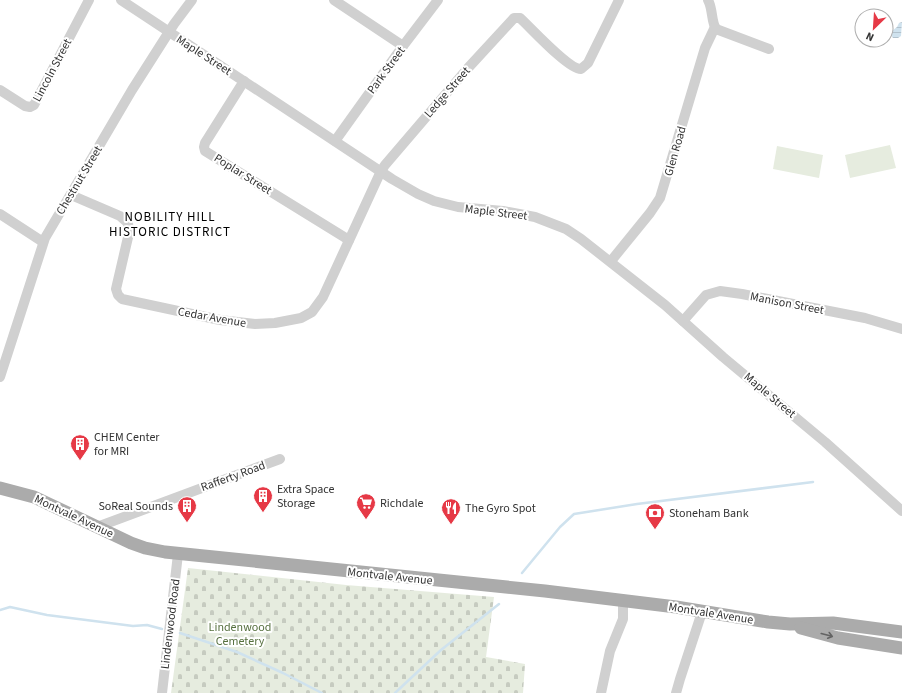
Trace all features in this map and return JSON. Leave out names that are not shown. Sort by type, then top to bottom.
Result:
[{"type":"main road","name":"Montvale Avenue","points":[[0,488],[34,497],[145,548],[178,554],[498,586],[623,601],[790,624],[838,638],[902,648]]},
{"type":"main road","name":"Montvale Avenue","points":[[790,624],[833,623],[902,632]]},
{"type":"street","name":"Lincoln Street","points":[[0,90],[25,106],[30,107],[34,105],[89,0]]},
{"type":"street","name":"Maple Street","points":[[121,0],[418,194],[442,204],[517,213],[535,217],[581,238],[683,321],[901,510]]},
{"type":"street","name":"Chestnut Street","points":[[0,377],[4,354],[44,242],[132,90],[169,32],[192,0]]},
{"type":"street","points":[[334,0],[403,46]]},
{"type":"street","name":"Park Street","points":[[335,141],[438,0]]},
{"type":"street","name":"Ledge Street","points":[[381,171],[468,68],[514,18],[517,17],[566,62],[576,69],[581,69],[588,63],[619,0]]},
{"type":"street","points":[[708,0],[712,9],[715,27],[718,31],[769,49]]},
{"type":"street","name":"Glen Road","points":[[611,261],[650,213],[662,195],[705,48],[715,27]]},
{"type":"street","name":"Poplar Street","points":[[244,81],[205,143],[205,151],[349,240]]},
{"type":"street","name":"Cedar Avenue","points":[[72,195],[120,216],[128,223],[129,233],[116,289],[121,298],[232,322],[255,324],[275,323],[296,320],[314,309],[322,297],[381,171]]},
{"type":"street","points":[[0,214],[44,242]]},
{"type":"street","name":"Manison Street","points":[[683,321],[706,295],[720,290],[865,318],[902,328]]},
{"type":"street","name":"Rafferty Road","points":[[97,527],[280,459]]},
{"type":"street","name":"Lindenwood Road","points":[[162,693],[178,554]]},
{"type":"street","points":[[602,693],[610,651],[622,618],[623,601]]},
{"type":"street","points":[[676,693],[702,612]]},
{"type":"green space","points":[[890,145],[896,168],[850,178],[845,155]]},
{"type":"green space","points":[[777,146],[823,155],[819,178],[773,169]]},
{"type":"green space","name":"Lindenwood Cemetery","points":[[188,568],[346,585],[494,597],[486,657],[525,664],[523,693],[171,693]]},
{"type":"water","points":[[902,22],[901,36],[894,38],[894,29],[899,23]]},
{"type":"waterway","points":[[522,573],[560,527],[574,514],[637,504],[813,482]]},
{"type":"waterway","points":[[395,693],[441,650],[499,604]]},
{"type":"waterway","points":[[0,610],[10,607],[47,615],[133,626],[147,625],[162,629]]},
{"type":"waterway","points":[[180,633],[237,652],[322,693]]},
{"type":"place","name":"CHEM Center for MRI","points":[[80,461]]},
{"type":"place","name":"Extra Space Storage","points":[[263,513]]},
{"type":"place","name":"Richdale","points":[[366,520]]},
{"type":"place","name":"SoReal Sounds","points":[[187,523]]},
{"type":"place","name":"The Gyro Spot","points":[[451,525]]},
{"type":"place","name":"Stoneham Bank","points":[[655,530]]},
{"type":"district","name":"NOBILITY HILL HISTORIC DISTRICT","points":[[170,224]]}]
